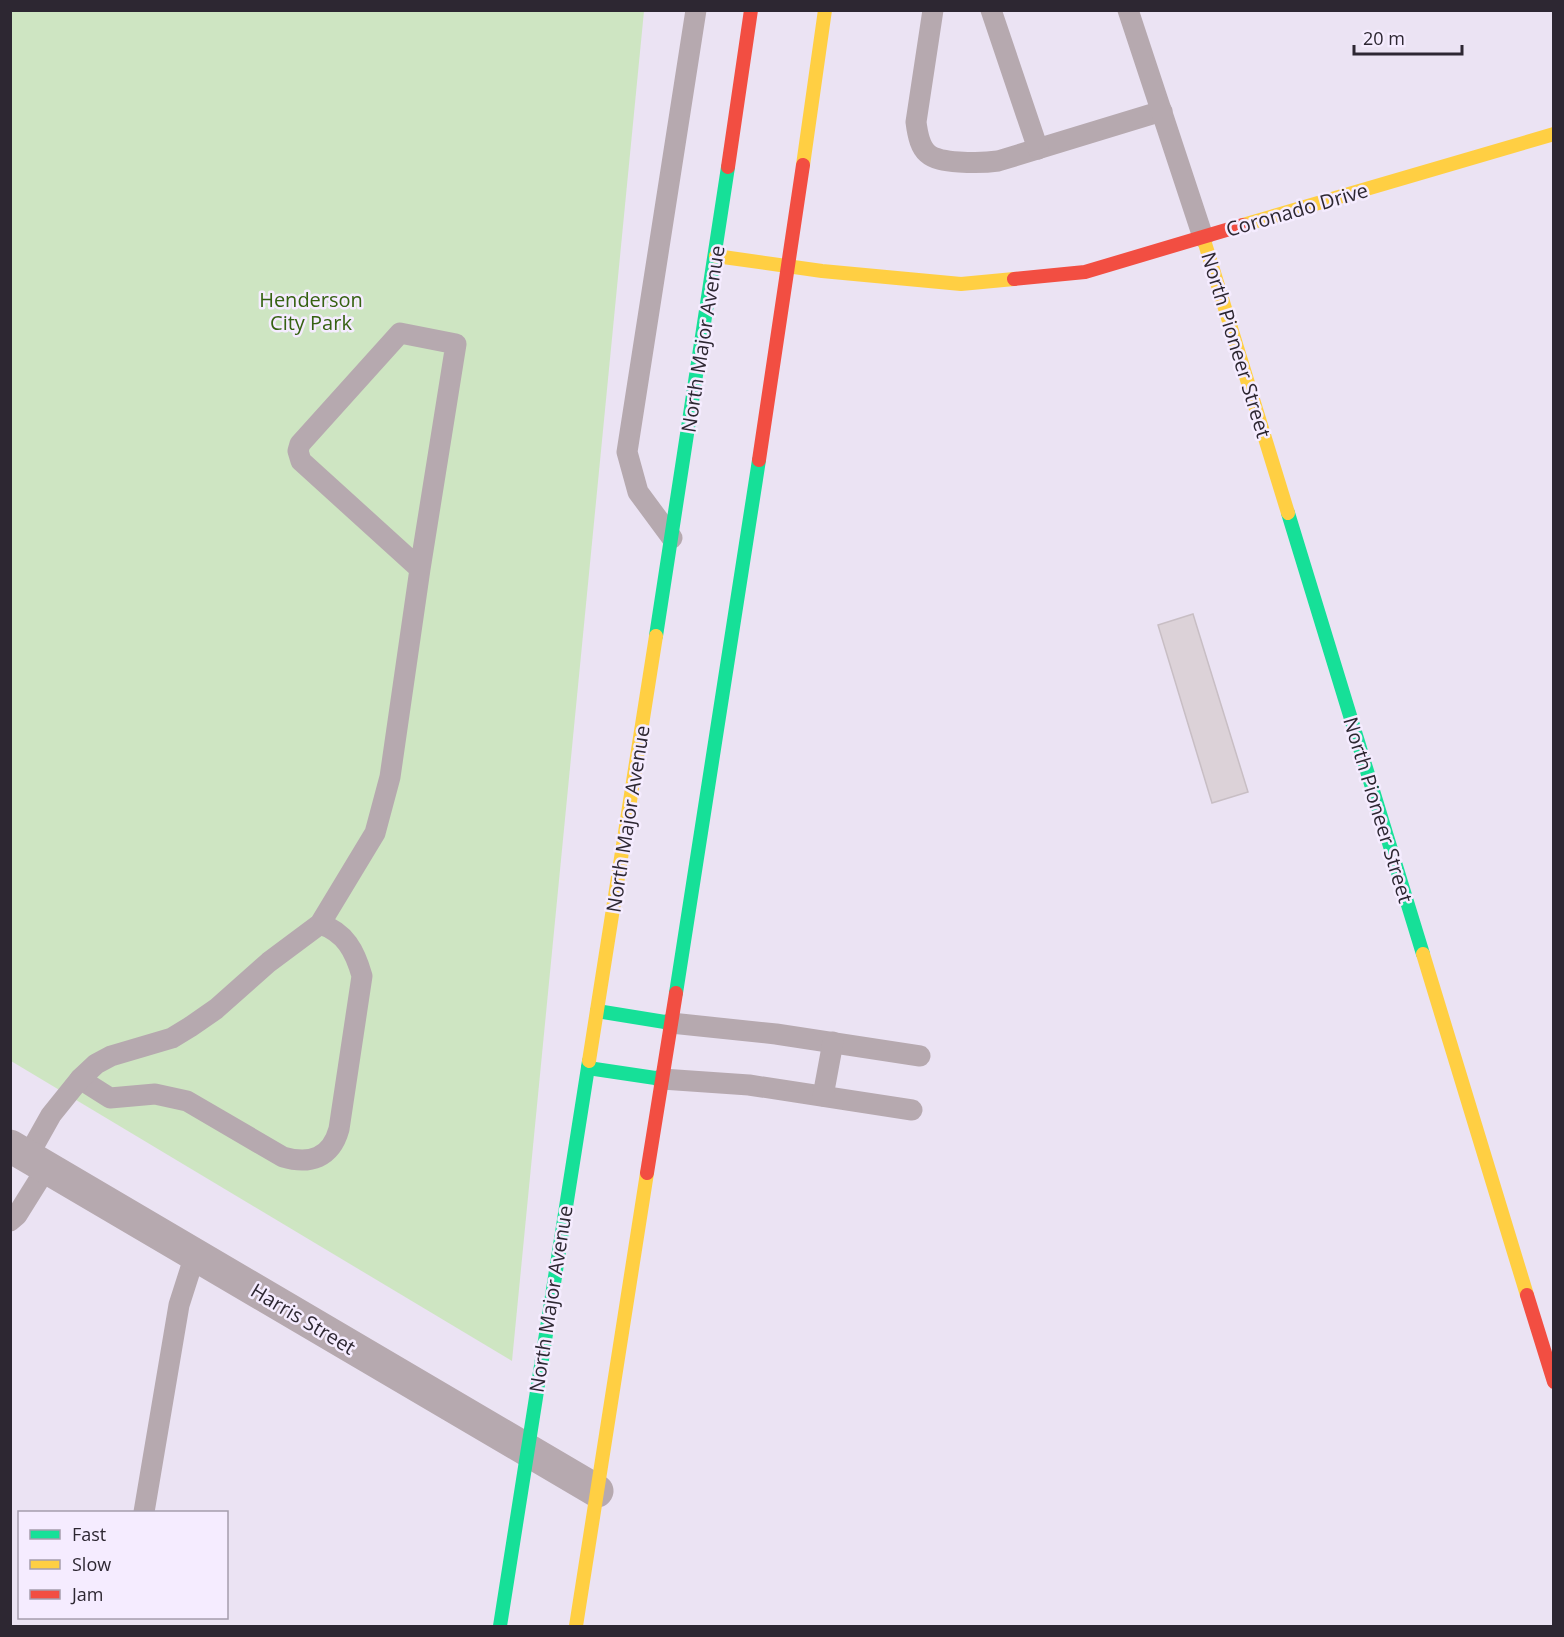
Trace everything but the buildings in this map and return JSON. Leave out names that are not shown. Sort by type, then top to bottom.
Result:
[{"type":"street","name":"North Major Avenue","points":[[500,1626],[716,256],[751,10]]},
{"type":"street","points":[[576,1626],[790,265],[825,10]]},
{"type":"street","name":"Coronado Drive","points":[[716,256],[822,271],[961,284],[1084,272],[1554,135]]},
{"type":"street","name":"North Pioneer Street","points":[[1203,237],[1544,1319],[1554,1382]]},
{"type":"street","points":[[597,1011],[671,1023]]},
{"type":"street","points":[[588,1068],[662,1079]]},
{"type":"street","name":"Harris Street","points":[[28,1156],[597,1491]]},
{"type":"lane","points":[[672,538],[639,492],[627,452],[696,10]]},
{"type":"lane","points":[[933,10],[916,122],[918,139],[926,152],[938,160],[980,163],[999,161],[1162,111]]},
{"type":"lane","points":[[991,10],[1038,149]]},
{"type":"lane","points":[[1128,10],[1203,237]]},
{"type":"lane","points":[[10,1221],[17,1215],[28,1156],[51,1115],[80,1079],[96,1064],[111,1056],[172,1038],[190,1027],[216,1009],[269,962],[320,924],[375,833],[390,777],[456,344],[400,333],[300,444],[297,451],[300,461],[420,569]]},
{"type":"lane","points":[[80,1079],[110,1098],[155,1094],[188,1101],[283,1156],[298,1161],[315,1158],[327,1152],[336,1141],[339,1129],[362,976],[350,944],[331,928],[320,924]]},
{"type":"lane","points":[[671,1023],[776,1034],[920,1056]]},
{"type":"lane","points":[[823,1096],[833,1042]]},
{"type":"lane","points":[[662,1079],[749,1085],[912,1110]]},
{"type":"lane","points":[[144,1511],[179,1305],[195,1255]]},
{"type":"green space","name":"Henderson City Park","points":[[11,11],[644,11],[512,1361],[11,1061]]},
{"type":"traffic: fast","points":[[656,636],[728,167]]},
{"type":"traffic: fast","points":[[676,993],[759,460]]},
{"type":"traffic: fast","points":[[1288,513],[1423,954]]},
{"type":"traffic: fast","points":[[597,1011],[671,1023]]},
{"type":"traffic: fast","points":[[500,1626],[589,1061]]},
{"type":"traffic: fast","points":[[588,1068],[662,1079]]},
{"type":"traffic: slow","points":[[803,165],[825,10]]},
{"type":"traffic: slow","points":[[1243,225],[1554,134]]},
{"type":"traffic: slow","points":[[1203,237],[1288,513]]},
{"type":"traffic: slow","points":[[716,256],[822,271],[961,284],[1014,279]]},
{"type":"traffic: slow","points":[[589,1061],[656,636]]},
{"type":"traffic: slow","points":[[1423,954],[1527,1295]]},
{"type":"traffic: slow","points":[[576,1626],[647,1173]]},
{"type":"traffic: jam","points":[[728,167],[751,10]]},
{"type":"traffic: jam","points":[[759,460],[803,165]]},
{"type":"traffic: jam","points":[[1014,279],[1085,272],[1243,225]]},
{"type":"traffic: jam","points":[[647,1173],[676,993]]},
{"type":"traffic: jam","points":[[1527,1295],[1554,1382]]}]
